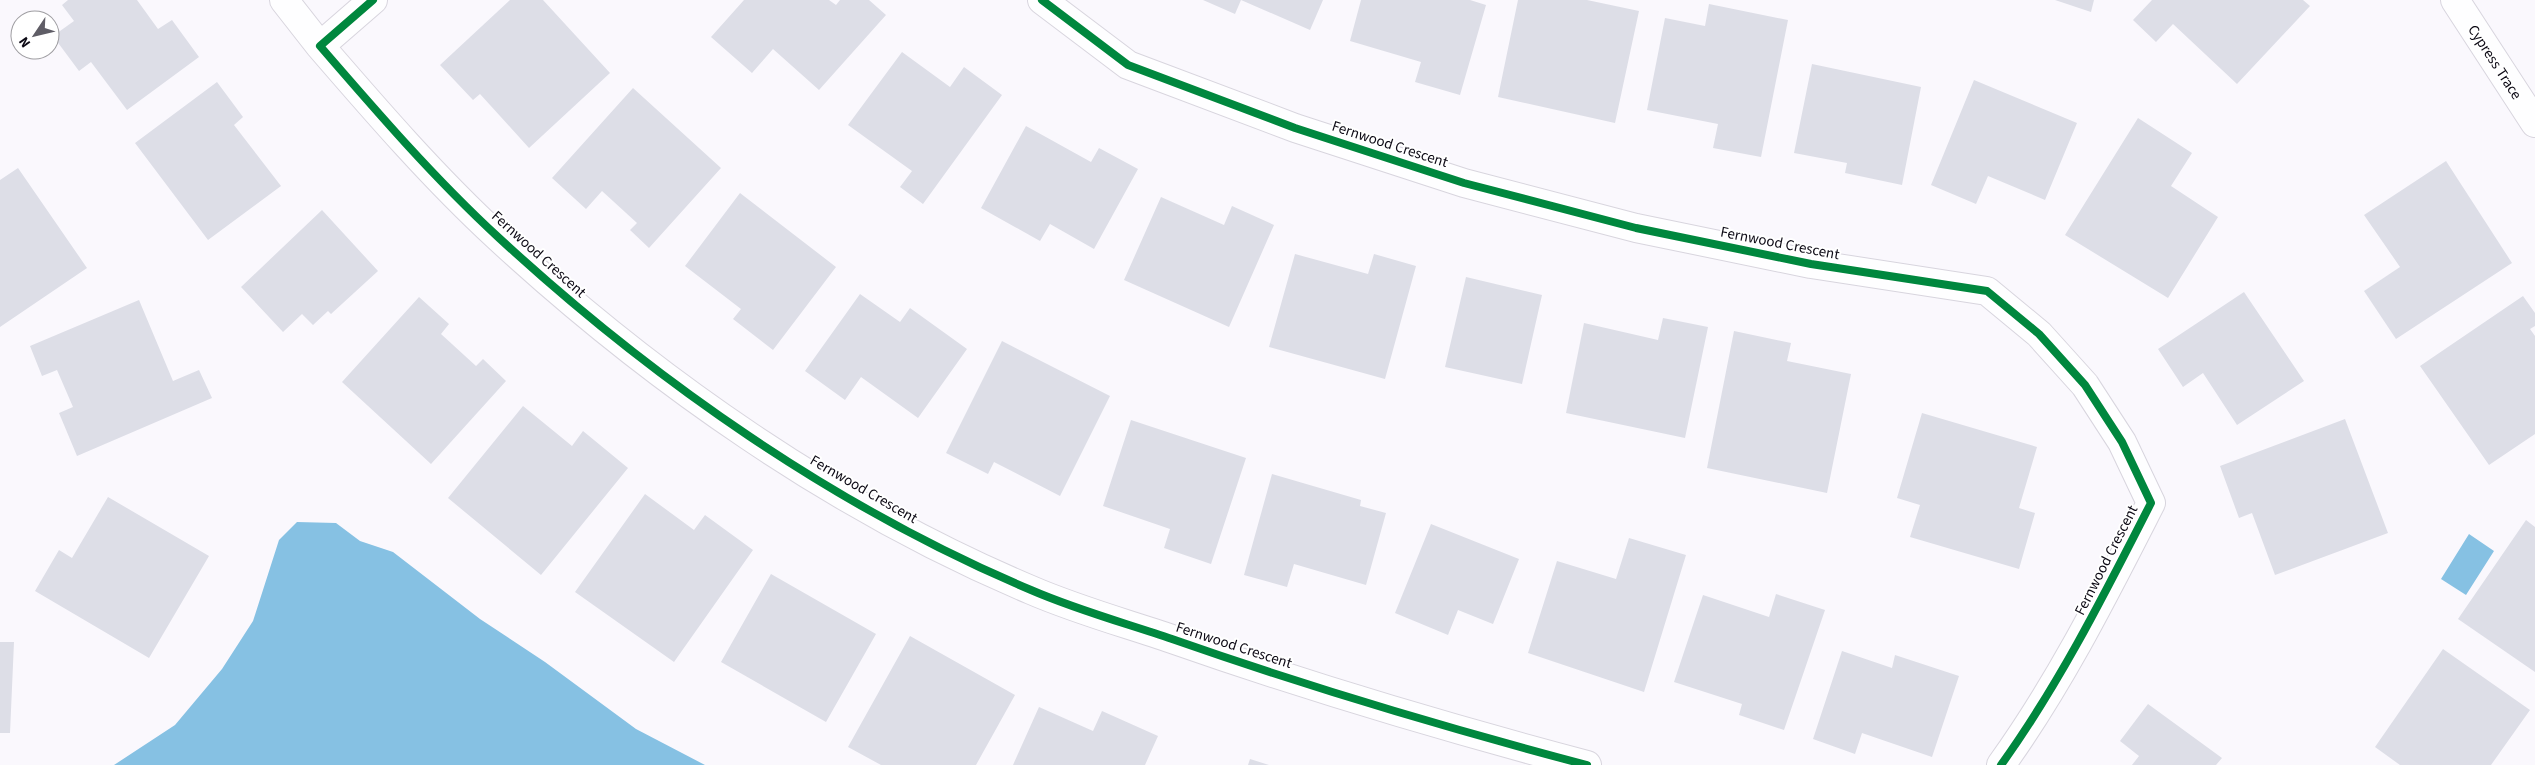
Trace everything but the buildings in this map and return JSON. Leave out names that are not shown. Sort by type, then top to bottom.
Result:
[{"type":"street","name":"Fernwood Crescent","points":[[284,0],[320,46],[405,144],[496,235],[593,321],[704,405],[803,471],[907,530],[1032,591],[1227,658],[1481,737],[1587,765]]},
{"type":"street","points":[[320,46],[373,0]]},
{"type":"street","name":"Fernwood Crescent","points":[[1042,0],[1128,65],[1295,128],[1464,183],[1636,228],[1782,258],[1987,291],[2039,334],[2085,385],[2122,442],[2150,503],[2090,624],[2019,741],[2001,765]]},
{"type":"street","name":"Cypress Trace","points":[[2456,0],[2535,123]]},
{"type":"water","points":[[297,522],[336,523],[360,541],[393,552],[480,619],[545,662],[636,729],[705,765],[114,765],[175,725],[222,669],[253,621],[279,540]]},
{"type":"water","points":[[2469,534],[2494,551],[2466,595],[2441,579]]},
{"type":"cycle path","points":[[373,0],[320,46],[406,144],[474,215],[557,290],[619,341],[683,390],[818,480],[887,520],[958,557],[1066,604],[1223,657],[1430,722],[1587,765]]},
{"type":"cycle path","points":[[1042,0],[1128,65],[1295,128],[1464,183],[1636,228],[1811,264],[1987,291],[2039,334],[2085,385],[2122,442],[2151,503],[2099,604],[2062,670],[2001,765]]}]
